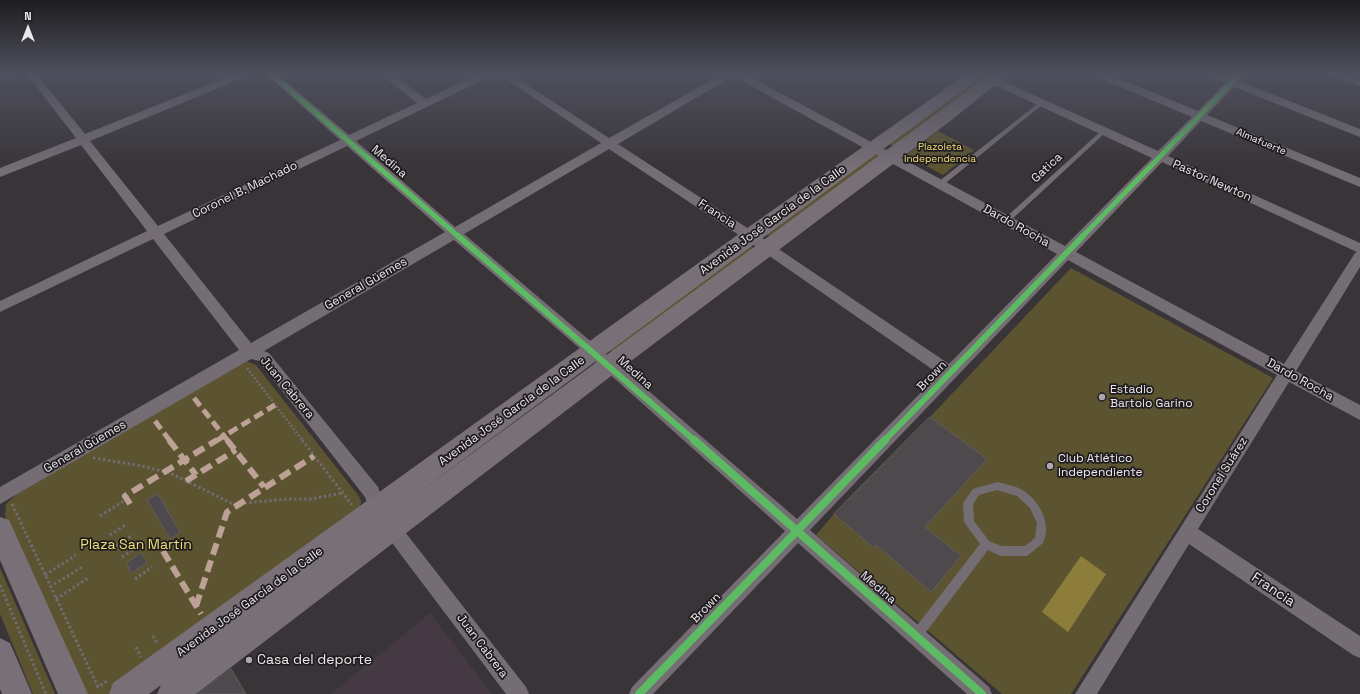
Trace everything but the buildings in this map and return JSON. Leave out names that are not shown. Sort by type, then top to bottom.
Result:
[{"type":"main road","name":"Avenida José García de la Calle","points":[[172,694],[392,527],[602,359],[945,105]]},
{"type":"main road","name":"Avenida José García de la Calle","points":[[117,686],[362,508],[602,359]]},
{"type":"main road","points":[[0,529],[73,694]]},
{"type":"main road","points":[[0,653],[17,694]]},
{"type":"street","name":"Juan Cabrera","points":[[56,105],[155,233],[244,355],[264,357],[362,508],[392,527],[519,694]]},
{"type":"street","points":[[0,173],[167,105]]},
{"type":"street","name":"Medina","points":[[308,105],[602,359],[796,532],[982,694]]},
{"type":"street","name":"Coronel B. Machado","points":[[0,307],[422,105]]},
{"type":"street","name":"Francia","points":[[550,105],[759,242],[950,373]]},
{"type":"street","name":"General Güemes","points":[[3,494],[675,105]]},
{"type":"street","name":"Dardo Rocha","points":[[796,105],[1360,413]]},
{"type":"street","name":"Pastor Newton","points":[[1046,105],[1360,248]]},
{"type":"street","name":"Almafuerte","points":[[1174,105],[1360,183]]},
{"type":"street","name":"Brown","points":[[639,694],[1209,105]]},
{"type":"street","points":[[1298,105],[1360,133]]},
{"type":"street","name":"Coronel Suárez","points":[[1085,694],[1360,256]]},
{"type":"street","name":"Francia","points":[[1187,532],[1360,648]]},
{"type":"lane","points":[[940,184],[1038,105]]},
{"type":"lane","name":"Gatica","points":[[1006,220],[1103,132]]},
{"type":"lane","points":[[997,486],[1020,493],[1033,505],[1042,523],[1040,540],[1027,551],[1000,551],[986,544],[969,522],[968,503],[976,492],[997,486]]},
{"type":"lane","points":[[916,636],[986,544]]},
{"type":"path","points":[[244,355],[343,493],[362,508]]},
{"type":"path","points":[[92,457],[137,465],[170,473],[233,504],[288,499],[311,499],[343,493]]},
{"type":"path","points":[[3,494],[45,575],[98,687],[117,686]]},
{"type":"path","points":[[100,516],[127,499]]},
{"type":"path","points":[[110,535],[127,524]]},
{"type":"path","points":[[116,546],[133,535]]},
{"type":"path","points":[[122,556],[139,546]]},
{"type":"path","points":[[45,575],[76,555]]},
{"type":"path","points":[[50,587],[82,566]]},
{"type":"path","points":[[135,579],[152,567]]},
{"type":"path","points":[[56,599],[88,578]]},
{"type":"path","points":[[0,586],[46,694]]},
{"type":"path","points":[[153,636],[158,645]]},
{"type":"path","points":[[153,649],[164,640]]},
{"type":"path","points":[[136,647],[141,657]]},
{"type":"path","points":[[135,661],[147,653]]},
{"type":"shaded area","points":[[1081,556],[1106,574],[1068,632],[1042,612]]},
{"type":"shaded area","points":[[430,613],[492,694],[331,694]]},
{"type":"green space","points":[[939,105],[953,105],[895,147],[887,143]]},
{"type":"green space","name":"Plazoleta Independencia","points":[[938,131],[974,150],[943,175],[906,155]]},
{"type":"green space","points":[[875,152],[883,157],[772,238],[763,232]]},
{"type":"green space","points":[[747,244],[755,249],[615,355],[607,348]]},
{"type":"green space","name":"Club Atlético Independiente","points":[[1071,268],[1273,378],[1071,694],[1002,694],[816,535],[834,514],[930,417]]},
{"type":"green space","name":"Plaza San Martín","points":[[246,361],[256,365],[358,495],[361,501],[360,506],[112,692],[108,694],[86,694],[82,689],[5,516],[6,504],[17,494]]},
{"type":"green space","points":[[0,568],[55,694],[33,694],[0,614]]},
{"type":"marked path","points":[[194,398],[264,487]]},
{"type":"marked path","points":[[130,504],[125,496],[275,405]]},
{"type":"marked path","points":[[155,421],[196,475]]},
{"type":"marked path","points":[[186,481],[236,450]]},
{"type":"marked path","points":[[196,606],[227,512],[237,504],[314,456]]},
{"type":"marked path","points":[[163,551],[201,614]]},
{"type":"cycle path","points":[[307,105],[610,366],[982,694]]},
{"type":"cycle path","points":[[639,694],[1210,105]]},
{"type":"place","name":"Estadio Bartolo Garino","points":[[1102,397]]},
{"type":"place","name":"Club Atlético Independiente","points":[[1050,466]]},
{"type":"place","name":"Casa del deporte","points":[[249,660]]}]
